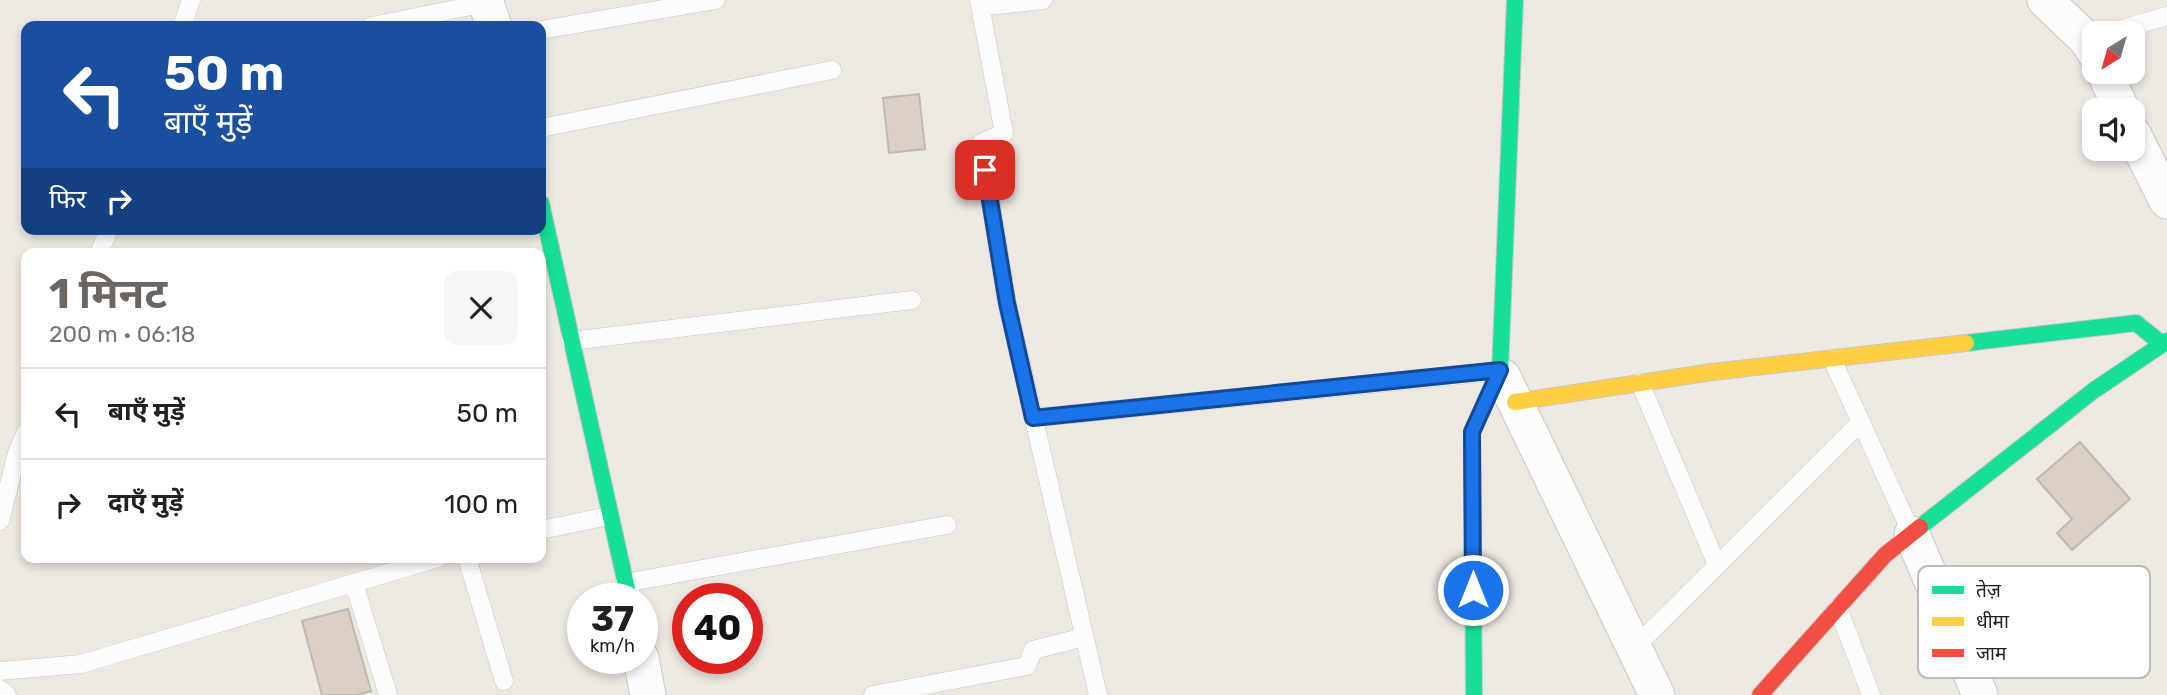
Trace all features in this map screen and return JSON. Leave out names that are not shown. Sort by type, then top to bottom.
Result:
[{"type":"street","points":[[1474,695],[1472,432],[1500,370],[1515,0]]},
{"type":"street","points":[[2045,0],[2082,30]]},
{"type":"street","points":[[2145,158],[2167,201]]},
{"type":"street","points":[[546,226],[625,583]]},
{"type":"street","points":[[1515,402],[1640,383],[2136,323],[2164,343],[2093,391],[1885,555],[1768,691]]},
{"type":"street","points":[[1500,370],[1657,695]]},
{"type":"street","points":[[1912,534],[1926,566]]},
{"type":"street","points":[[644,674],[648,695]]},
{"type":"street","points":[[1973,678],[1980,695]]},
{"type":"lane","points":[[184,21],[191,0]]},
{"type":"lane","points":[[546,29],[716,0]]},
{"type":"lane","points":[[1043,0],[980,3],[1004,134],[981,143],[1007,303],[1098,695]]},
{"type":"lane","points":[[409,21],[489,10]]},
{"type":"lane","points":[[2146,23],[2167,16]]},
{"type":"lane","points":[[546,127],[832,70]]},
{"type":"lane","points":[[571,341],[912,300]]},
{"type":"lane","points":[[1832,359],[1912,534]]},
{"type":"lane","points":[[1033,418],[1500,370]]},
{"type":"lane","points":[[1640,383],[1717,565]]},
{"type":"lane","points":[[1634,648],[1861,422]]},
{"type":"lane","points":[[0,521],[21,445]]},
{"type":"lane","points":[[546,529],[609,516]]},
{"type":"lane","points":[[658,585],[947,525]]},
{"type":"lane","points":[[0,671],[81,664],[421,563]]},
{"type":"lane","points":[[469,563],[504,681]]},
{"type":"lane","points":[[354,583],[388,695]]},
{"type":"lane","points":[[1838,608],[1871,695]]},
{"type":"lane","points":[[873,695],[1027,666],[1033,650],[1084,638]]},
{"type":"lane","points":[[0,689],[6,695]]},
{"type":"building","points":[[919,94],[925,149],[889,153],[883,98]]},
{"type":"building","points":[[2080,442],[2130,499],[2072,550],[2057,533],[2072,519],[2037,479]]},
{"type":"building","points":[[348,609],[371,691],[357,695],[322,695],[302,621]]},
{"type":"traffic: fast","points":[[1474,695],[1472,432],[1500,371],[1515,0]]},
{"type":"traffic: fast","points":[[546,225],[626,583]]},
{"type":"traffic: fast","points":[[1966,343],[2136,323],[2162,344]]},
{"type":"traffic: fast","points":[[1920,527],[2093,391],[2167,341]]},
{"type":"traffic: slow","points":[[1515,402],[1712,372],[1966,343]]},
{"type":"traffic: jam","points":[[1760,695],[1885,555],[1920,527]]},
{"type":"route","points":[[985,170],[1007,303],[1033,418],[1500,370],[1472,432],[1473,590]]}]
